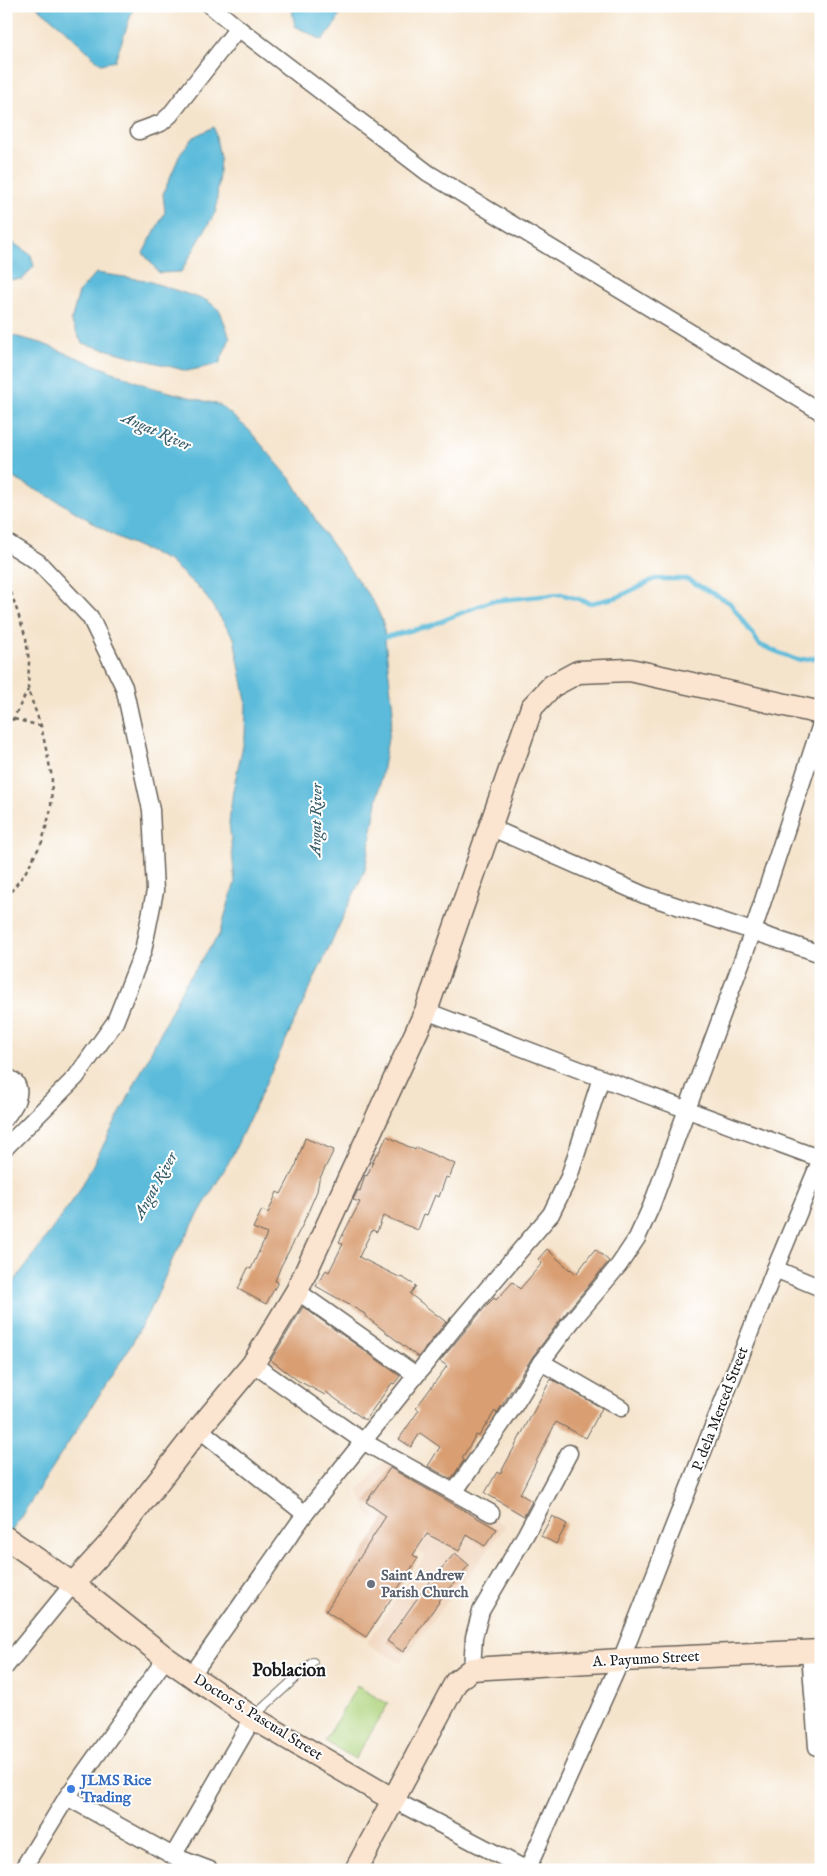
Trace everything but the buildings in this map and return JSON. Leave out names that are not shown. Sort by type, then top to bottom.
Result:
[{"type":"street","points":[[211,6],[428,173],[821,412]]},
{"type":"street","points":[[139,131],[161,123],[170,115],[238,28]]},
{"type":"street","points":[[6,542],[38,562],[90,618],[124,687],[152,810],[156,891],[143,951],[115,1022],[76,1077],[6,1147]]},
{"type":"street","points":[[6,1666],[73,1584],[112,1541],[199,1429],[253,1364],[297,1291],[426,1011],[492,828],[532,707],[552,686],[578,672],[630,670],[821,713]]},
{"type":"street","points":[[455,1491],[514,1406],[541,1362],[572,1321],[605,1284],[637,1238],[651,1207],[753,930],[821,724]]},
{"type":"street","points":[[492,828],[644,895],[821,954]]},
{"type":"street","points":[[426,1011],[821,1159]]},
{"type":"street","points":[[6,1076],[16,1083],[19,1095],[6,1116]]},
{"type":"street","points":[[191,1676],[306,1514],[416,1375],[551,1214],[569,1177],[601,1078]]},
{"type":"street","name":"P. dela Merced Street","points":[[527,1870],[621,1660],[775,1269],[821,1159]]},
{"type":"street","points":[[775,1269],[821,1288]]},
{"type":"street","points":[[297,1291],[416,1375]]},
{"type":"street","points":[[541,1362],[621,1408]]},
{"type":"street","points":[[253,1364],[364,1442],[455,1491],[491,1513]]},
{"type":"street","points":[[199,1429],[306,1514]]},
{"type":"street","points":[[356,1870],[456,1682],[472,1669],[474,1637],[481,1612],[526,1534],[569,1453]]},
{"type":"street","name":"Doctor S. Pascual Street","points":[[6,1538],[73,1584],[166,1658],[253,1718],[392,1800],[527,1870]]},
{"type":"street","points":[[816,1652],[817,1747]]},
{"type":"street","name":"A. Payumo Street","points":[[472,1669],[621,1660],[816,1652]]},
{"type":"street","points":[[22,1870],[67,1797],[166,1658]]},
{"type":"street","points":[[173,1856],[253,1718]]},
{"type":"street","points":[[67,1797],[173,1856],[210,1870]]},
{"type":"lane","points":[[253,1718],[312,1662]]},
{"type":"path","points":[[6,577],[26,638],[29,662],[28,690],[42,726],[52,777],[51,809],[42,842],[25,873],[6,898]]},
{"type":"path","points":[[6,726],[13,719],[28,690]]},
{"type":"path","points":[[13,719],[42,726]]},
{"type":"shaded area","points":[[390,1454],[506,1526],[400,1663],[367,1643],[425,1556],[370,1517],[358,1490]]},
{"type":"green space","points":[[357,1686],[388,1704],[355,1759],[325,1741]]},
{"type":"water","points":[[36,6],[134,6],[115,61],[101,64],[63,28]]},
{"type":"water","points":[[294,6],[343,6],[336,23],[322,40],[295,26],[292,10]]},
{"type":"water","points":[[214,127],[220,158],[216,211],[181,272],[159,273],[143,253],[165,212],[163,194],[181,152],[195,136]]},
{"type":"water","points":[[6,238],[31,255],[34,266],[23,279],[6,280]]},
{"type":"water","points":[[96,273],[145,280],[208,301],[220,311],[230,338],[219,364],[187,371],[82,343],[71,321],[79,292]]},
{"type":"water","name":"Angat River","points":[[6,334],[41,343],[150,387],[220,405],[249,430],[293,482],[323,532],[374,603],[383,622],[393,710],[365,870],[231,1158],[173,1258],[156,1298],[130,1347],[6,1540],[6,1293],[78,1193],[184,985],[219,935],[235,882],[229,822],[233,790],[245,736],[246,701],[234,638],[203,592],[169,561],[115,536],[61,503],[6,474]]},
{"type":"waterway","points":[[381,638],[429,626],[491,601],[561,594],[591,603],[618,597],[655,579],[687,579],[730,603],[760,645],[797,660],[821,657]]},
{"type":"place","name":"Saint Andrew Parish Church","points":[[371,1584]]},
{"type":"place","name":"JLMS Rice Trading","points":[[71,1789]]},
{"type":"district","name":"Poblacion","points":[[289,1671]]}]
